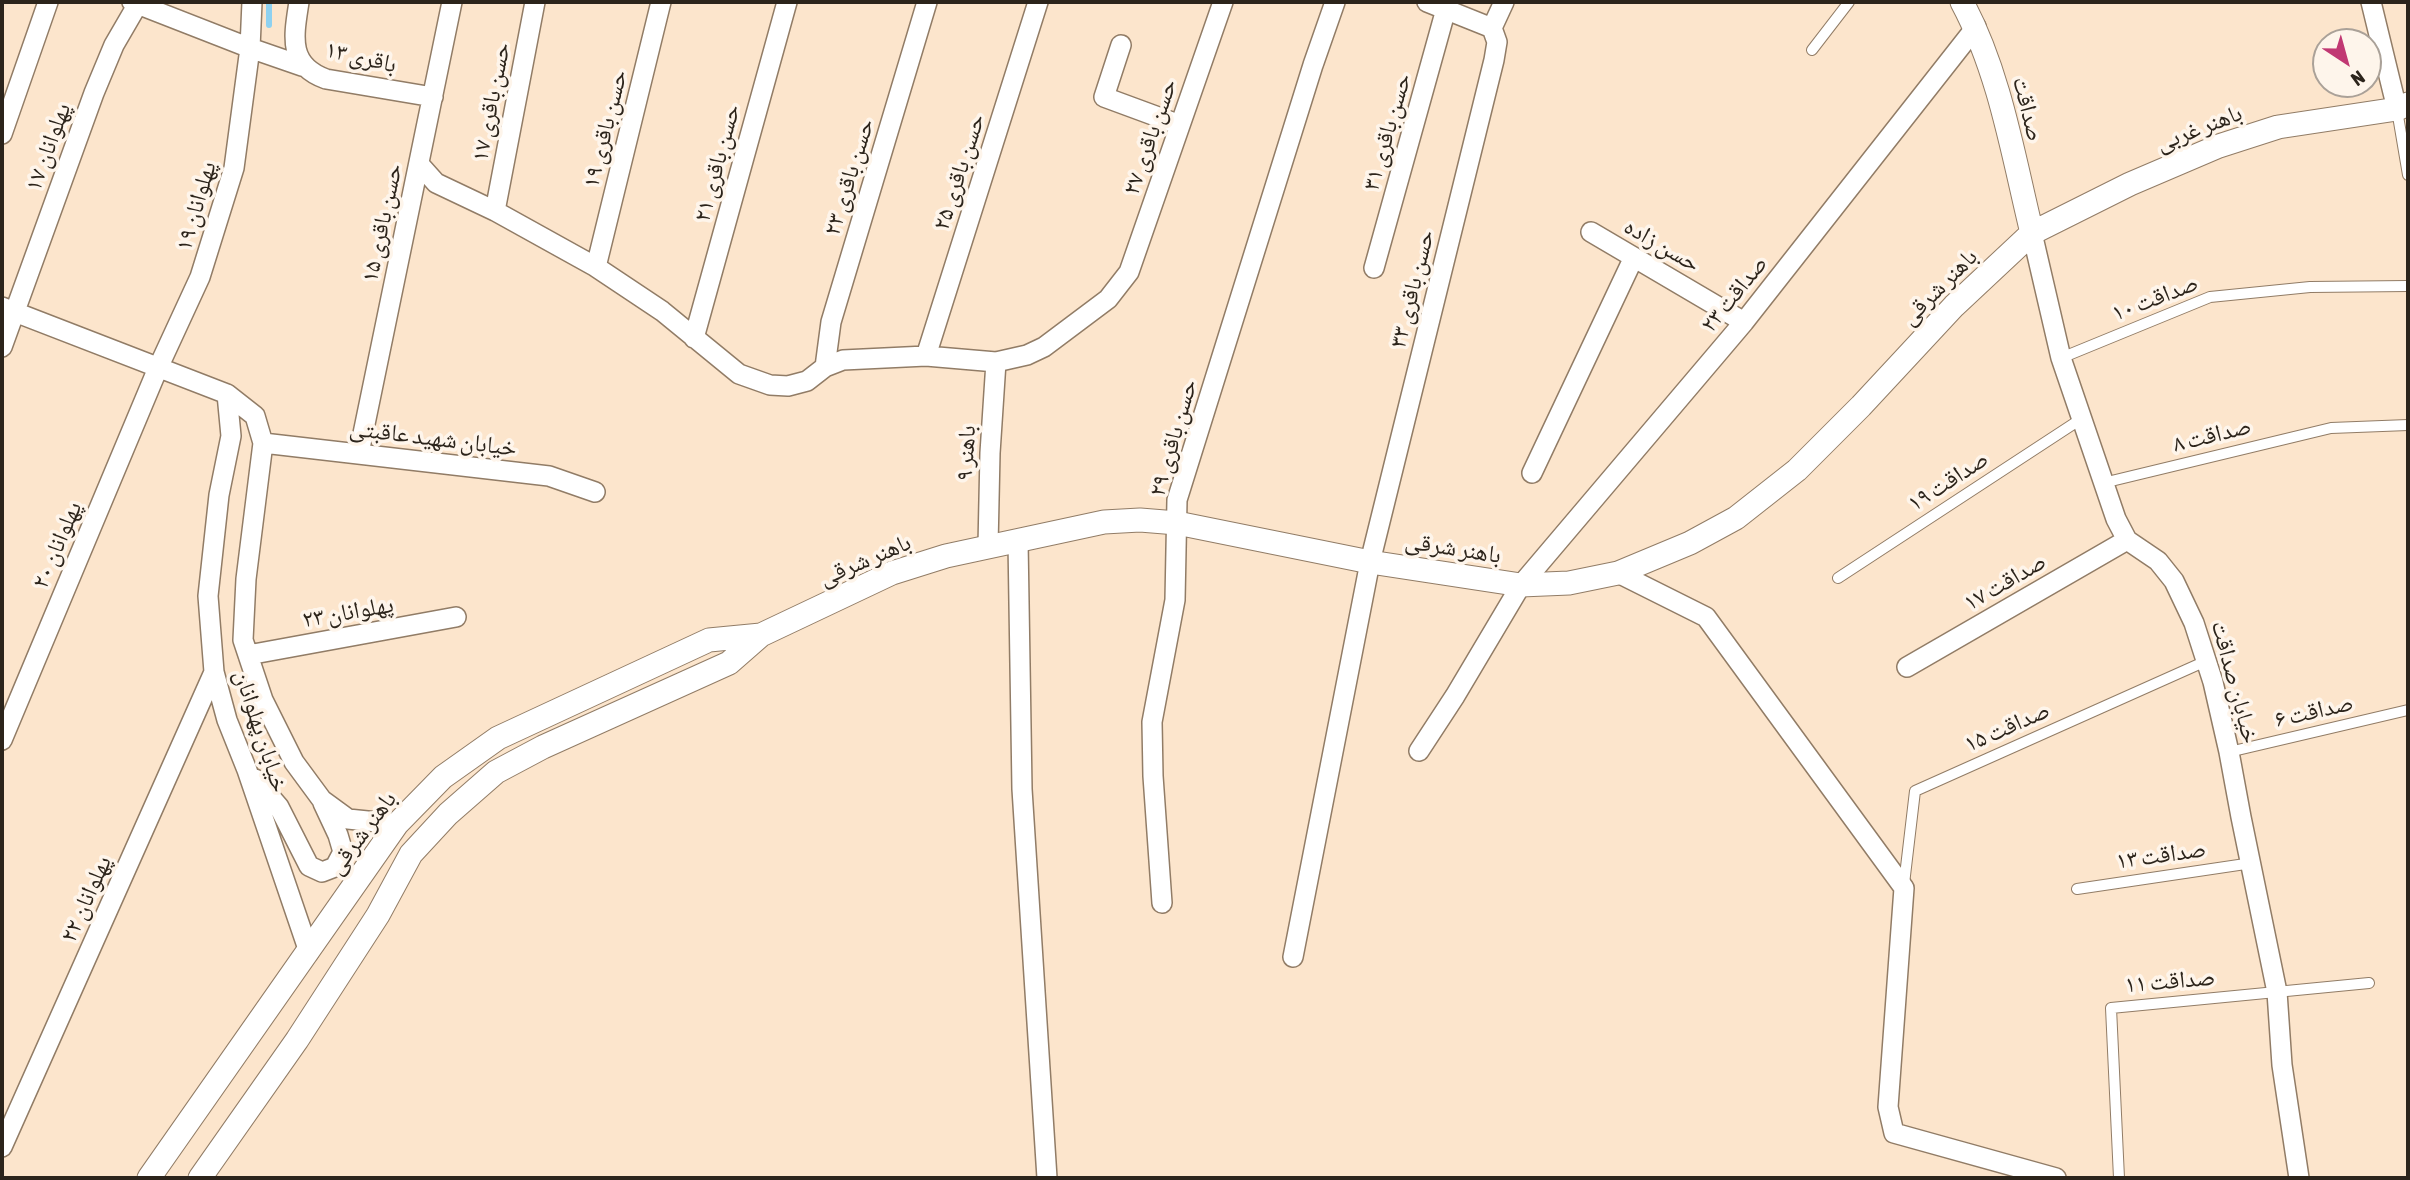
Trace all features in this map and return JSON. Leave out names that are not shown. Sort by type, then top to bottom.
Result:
[{"type":"street","points":[[2,134],[48,2]]},
{"type":"street","points":[[136,2],[302,66]]},
{"type":"street","name":"پهلوانان ۱۷","points":[[2,347],[9,310],[94,93],[136,2]]},
{"type":"street","points":[[250,48],[252,2]]},
{"type":"street","name":"باقری ۱۳","points":[[299,2],[294,36],[302,66],[314,75],[433,97]]},
{"type":"street","name":"حسن باقری ۱۵","points":[[359,453],[452,2]]},
{"type":"street","name":"حسن باقری ۱۷","points":[[495,211],[535,2]]},
{"type":"street","name":"حسن باقری ۱۹","points":[[596,267],[661,2]]},
{"type":"street","name":"حسن باقری ۲۱","points":[[694,338],[787,2]]},
{"type":"street","name":"حسن باقری ۲۳","points":[[824,367],[831,322],[927,2]]},
{"type":"street","name":"حسن باقری ۲۵","points":[[926,356],[1038,2]]},
{"type":"street","name":"حسن باقری ۲۷","points":[[996,362],[1027,355],[1044,347],[1108,299],[1129,272],[1223,2]]},
{"type":"street","name":"حسن باقری ۲۹","points":[[1162,903],[1152,722],[1175,600],[1177,499],[1335,2]]},
{"type":"street","points":[[1427,2],[1492,28],[1504,2]]},
{"type":"street","name":"صداقت","points":[[1962,2],[1976,27],[1995,81],[2032,233]]},
{"type":"street","points":[[2371,2],[2404,109]]},
{"type":"street","name":"حسن باقری ۳۱","points":[[1374,268],[1446,9]]},
{"type":"street","name":"صداقت ۲۳","points":[[1419,751],[1521,585],[1744,322],[1976,27]]},
{"type":"street","name":"حسن باقری ۳۳","points":[[1293,957],[1370,562],[1494,60],[1497,41],[1492,28]]},
{"type":"street","points":[[1121,45],[1104,97],[1180,125]]},
{"type":"street","name":"پهلوانان ۱۹","points":[[158,368],[200,277],[234,168],[250,48]]},
{"type":"street","name":"باهنر غربی","points":[[2032,233],[2130,184],[2219,146],[2278,127],[2404,109]]},
{"type":"street","points":[[419,164],[436,183],[495,211],[596,267],[662,311],[738,374],[770,386],[788,386],[807,381],[824,367],[843,360],[926,356],[996,362]]},
{"type":"street","name":"حسن زاده","points":[[1591,232],[1744,322]]},
{"type":"street","points":[[2032,233],[2061,358],[2102,483],[2127,540]]},
{"type":"street","name":"باهنر شرقی","points":[[200,1178],[379,915],[411,854],[448,814],[496,772],[543,747],[729,663],[761,635],[892,573],[946,556],[1104,522],[1140,520],[1177,523],[1370,562],[1521,585],[1569,583],[1618,573],[1690,543],[1736,518],[1797,470],[1954,306],[2032,233]]},
{"type":"street","points":[[1532,472],[1634,257]]},
{"type":"street","points":[[9,310],[227,394],[255,416],[264,443]]},
{"type":"street","name":"باهنر ۹","points":[[988,546],[996,362]]},
{"type":"street","name":"پهلوانان ۲۰","points":[[2,740],[158,368]]},
{"type":"street","name":"خیابان پهلوانان","points":[[227,394],[231,436],[219,495],[208,596],[214,672],[227,720],[247,770],[309,952]]},
{"type":"street","name":"خیابان شهید عاقبتی","points":[[264,443],[549,476],[595,492]]},
{"type":"street","name":"خیابان پهلوانان","points":[[264,443],[246,579],[243,640],[263,700],[294,762],[322,800],[348,818],[397,824]]},
{"type":"street","name":"خیابان صداقت","points":[[2127,540],[2158,561],[2174,581],[2194,623],[2206,661],[2230,752],[2277,992],[2282,1065],[2299,1178]]},
{"type":"street","name":"صداقت ۱۷","points":[[1907,667],[2127,540]]},
{"type":"street","points":[[1018,541],[1022,789],[1047,1178]]},
{"type":"street","points":[[1618,573],[1706,617],[1904,888],[1888,1107],[1894,1133],[2056,1178]]},
{"type":"street","name":"پهلوانان ۲۳","points":[[248,655],[456,617]]},
{"type":"street","name":"باهنر شرقی","points":[[149,1178],[397,824],[443,777],[498,738],[709,640],[761,635]]},
{"type":"street","name":"پهلوانان ۲۲","points":[[2,1147],[214,672]]},
{"type":"street","points":[[247,770],[279,807],[309,866],[322,872],[335,867],[343,852],[322,800]]},
{"type":"street","points":[[2284,1178],[2295,1154]]},
{"type":"lane","points":[[1812,50],[1849,2]]},
{"type":"lane","points":[[2404,109],[2408,175]]},
{"type":"lane","name":"صداقت ۱۰","points":[[2061,358],[2210,297],[2310,287],[2408,286]]},
{"type":"lane","name":"صداقت ۱۹","points":[[1838,578],[2081,419]]},
{"type":"lane","name":"صداقت ۸","points":[[2102,483],[2331,428],[2408,425]]},
{"type":"lane","name":"صداقت ۱۵","points":[[1904,888],[1915,791],[2206,661]]},
{"type":"lane","name":"صداقت ۶","points":[[2230,752],[2408,710]]},
{"type":"lane","name":"صداقت ۱۳","points":[[2077,888],[2252,863]]},
{"type":"lane","points":[[2277,992],[2369,983]]},
{"type":"lane","name":"صداقت ۱۱","points":[[2119,1178],[2111,1008],[2277,992]]},
{"type":"waterway","points":[[269,2],[269,25]]}]
